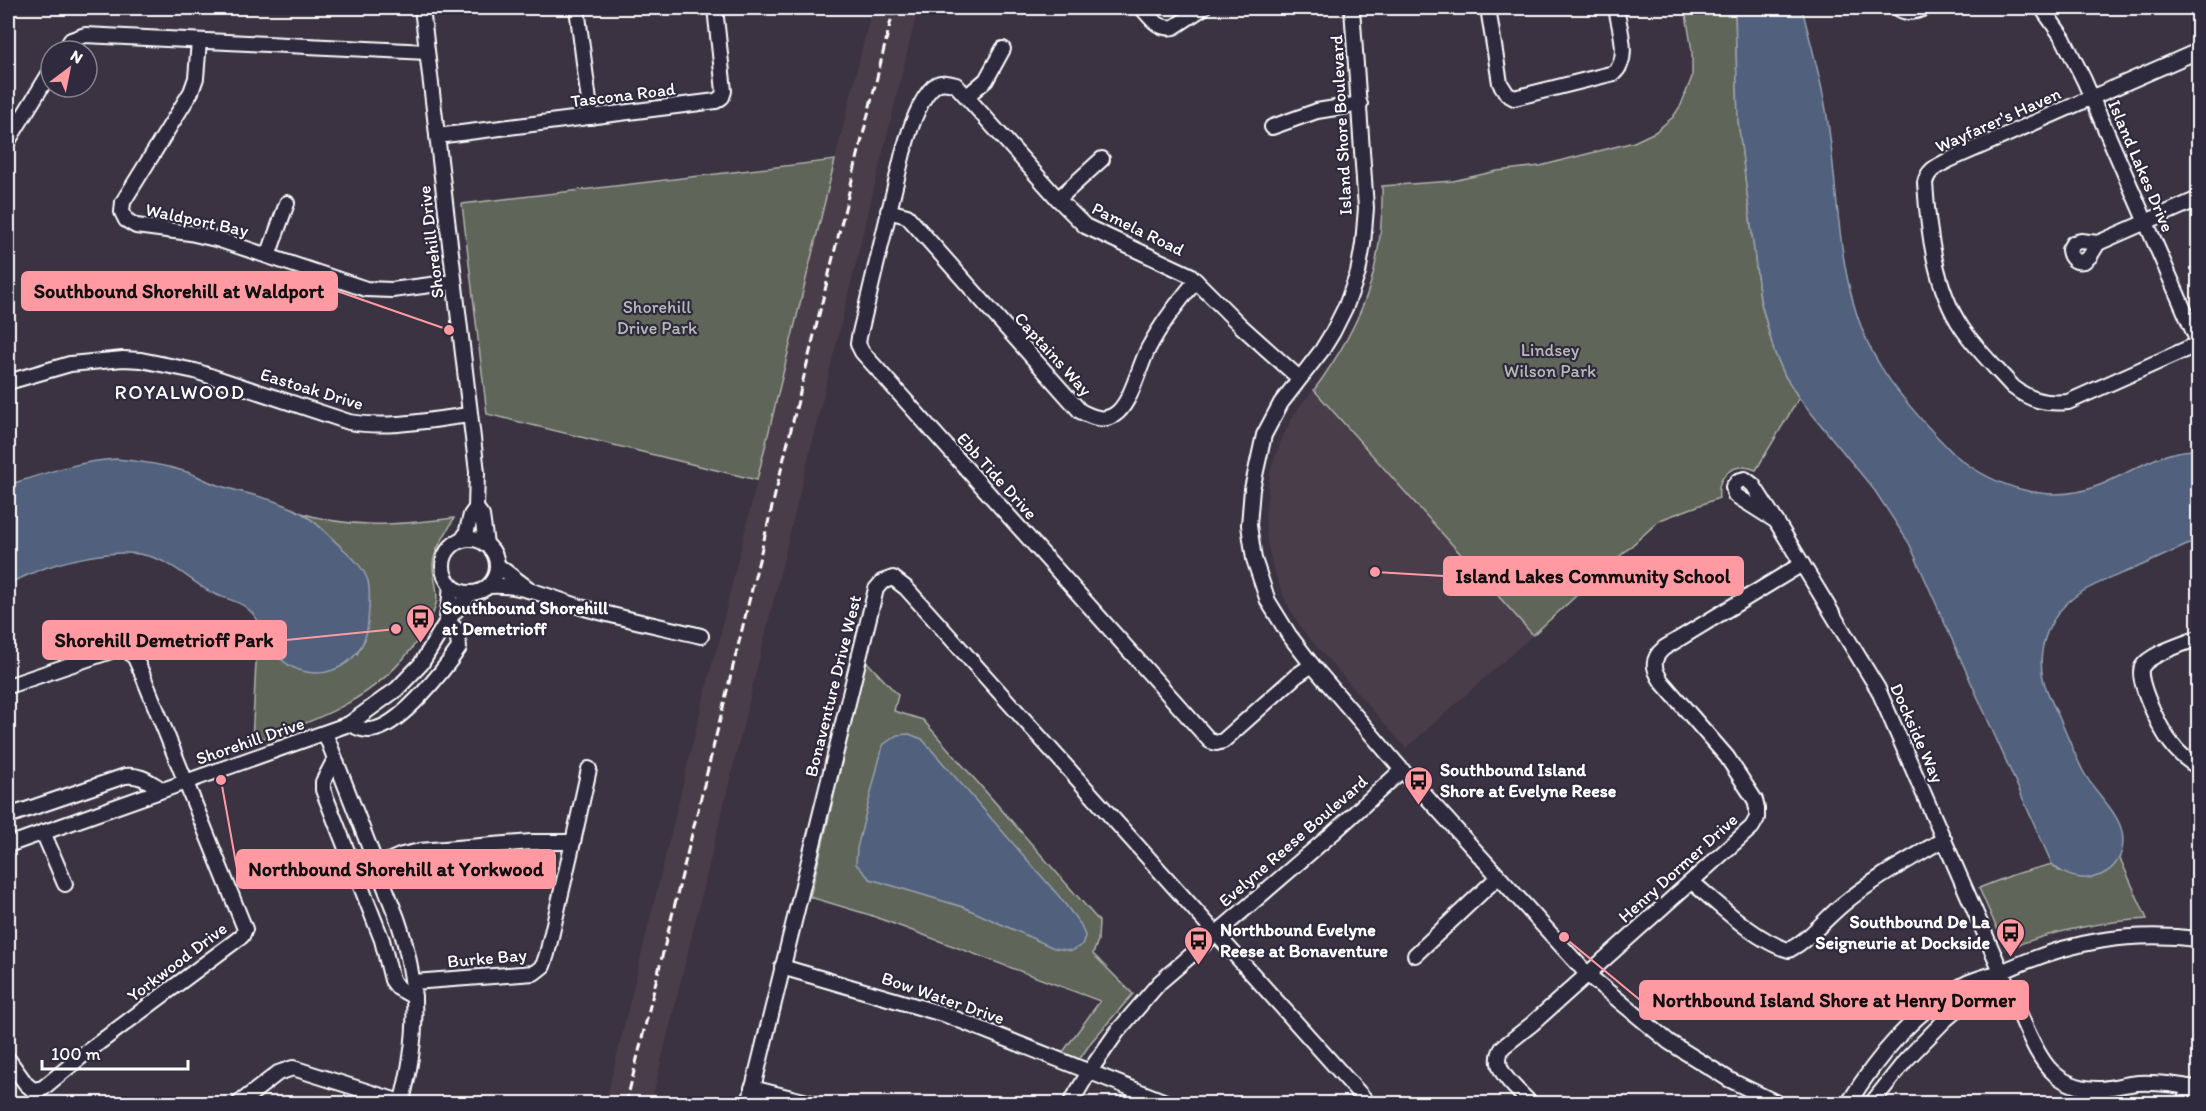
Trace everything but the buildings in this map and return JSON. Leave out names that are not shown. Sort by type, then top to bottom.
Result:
[{"type":"street","name":"Shorehill Drive","points":[[349,724],[368,730],[383,726],[420,696],[459,648],[457,630],[447,621],[451,592],[450,584],[443,571],[444,556],[466,534],[471,515],[476,508],[477,472],[422,8]]},
{"type":"street","points":[[577,8],[591,117]]},
{"type":"street","name":"Tascona Road","points":[[437,136],[709,104],[722,97],[724,90],[716,8]]},
{"type":"street","points":[[1142,8],[1155,23],[1168,28],[1174,27],[1203,8]]},
{"type":"street","name":"Island Shore Boulevard","points":[[1352,8],[1366,208],[1358,273],[1346,306],[1333,332],[1281,404],[1264,435],[1252,489],[1250,525],[1254,560],[1269,601],[1289,634],[1312,665],[1402,770],[1588,975],[1670,1042],[1730,1080],[1779,1104]]},
{"type":"street","points":[[1488,8],[1500,83],[1507,94],[1514,98],[1614,73],[1621,67],[1624,59],[1616,8]]},
{"type":"street","points":[[1898,8],[1913,12],[1926,8]]},
{"type":"street","name":"Island Lakes Drive","points":[[2042,8],[2063,38],[2092,97],[2199,343]]},
{"type":"street","points":[[75,39],[85,35],[427,52]]},
{"type":"street","name":"Waldport Bay","points":[[199,41],[196,78],[191,92],[123,202],[122,212],[126,220],[136,226],[190,233],[268,255],[366,289],[392,290],[454,282]]},
{"type":"street","points":[[967,96],[986,80],[1003,49]]},
{"type":"street","points":[[2092,97],[2199,51]]},
{"type":"street","name":"Pamela Road","points":[[942,82],[956,85],[1058,199],[1091,229],[1182,271],[1196,281],[1241,326],[1299,378]]},
{"type":"street","name":"Ebb Tide Drive","points":[[942,82],[928,93],[913,123],[903,153],[859,337],[858,344],[862,352],[1210,741],[1216,743],[1223,741],[1296,676],[1312,665]]},
{"type":"street","points":[[8,141],[39,91]]},
{"type":"street","name":"Wayfarer's Haven","points":[[2092,97],[1949,160],[1931,170],[1927,175],[1926,190],[1936,267],[1948,303],[1963,329],[2013,387],[2037,402],[2052,404],[2068,402],[2085,396],[2199,343]]},
{"type":"street","points":[[1272,127],[1317,111],[1360,104]]},
{"type":"street","points":[[1058,199],[1102,159]]},
{"type":"street","points":[[2098,243],[2199,199]]},
{"type":"street","points":[[268,255],[287,203]]},
{"type":"street","name":"Captains Way","points":[[888,211],[907,216],[1080,411],[1091,418],[1111,416],[1123,406],[1156,334],[1196,281]]},
{"type":"street","name":"Eastoak Drive","points":[[8,382],[70,364],[123,359],[159,363],[195,371],[338,419],[361,424],[387,425],[469,415]]},
{"type":"street","name":"Shorehill Drive","points":[[476,508],[482,516],[486,544],[494,553],[497,565]]},
{"type":"street","name":"Dockside Way","points":[[1776,521],[1878,689],[2045,1066],[2057,1077],[2073,1084],[2092,1088],[2154,1083],[2194,1088]]},
{"type":"street","points":[[462,540],[474,539],[486,544]]},
{"type":"street","name":"Henry Dormer Drive","points":[[1531,1104],[1498,1066],[1500,1052],[1692,882],[1752,827],[1757,818],[1755,800],[1727,757],[1662,682],[1656,673],[1655,658],[1664,648],[1802,564]]},
{"type":"street","points":[[529,589],[497,565],[494,578],[489,586],[529,589],[603,613],[700,636]]},
{"type":"street","name":"Bonaventure Drive West","points":[[749,1104],[876,589],[882,582],[892,578],[906,588],[1216,933]]},
{"type":"street","points":[[450,584],[457,590],[471,593]]},
{"type":"street","name":"Shorehill Drive","points":[[8,845],[349,724],[398,689],[422,664],[447,621],[471,593],[489,586]]},
{"type":"street","points":[[2199,638],[2145,662],[2139,678],[2164,733],[2188,761],[2199,767]]},
{"type":"street","points":[[8,686],[114,650],[127,650],[135,658],[141,671],[185,783]]},
{"type":"street","points":[[238,1104],[278,1073],[293,1068],[403,1103],[416,1026],[413,982],[403,934],[325,733]]},
{"type":"street","points":[[335,759],[323,782],[323,790],[382,940],[392,980],[398,988],[414,997]]},
{"type":"street","name":"Burke Bay","points":[[413,982],[534,974],[543,966],[589,769]]},
{"type":"street","name":"Evelyne Reese Boulevard","points":[[1070,1104],[1117,1032],[1160,982],[1334,833],[1402,770]]},
{"type":"street","points":[[8,816],[125,776],[142,777],[163,790]]},
{"type":"street","name":"Yorkwood Drive","points":[[8,1059],[33,1090],[43,1088],[97,1044],[242,936],[245,929],[185,783]]},
{"type":"street","points":[[43,832],[66,884]]},
{"type":"street","points":[[1692,882],[1741,922],[1777,947],[1789,950],[1800,944],[1842,904],[1878,878],[1944,839]]},
{"type":"street","points":[[377,866],[420,851],[531,842],[573,842]]},
{"type":"street","points":[[1414,955],[1498,877]]},
{"type":"street","points":[[1216,933],[1369,1104]]},
{"type":"street","points":[[1848,1104],[1864,1079],[1895,1041],[1932,1006],[1964,985],[2058,949],[2099,940],[2170,936],[2199,939]]},
{"type":"street","name":"Bow Water Drive","points":[[782,967],[946,1015],[1172,1104]]},
{"type":"street","points":[[1871,1104],[1906,1059],[2002,971]]},
{"type":"street","points":[[752,1088],[815,1104]]},
{"type":"street","points":[[2183,1104],[2194,1088]]},
{"type":"shaded area","points":[[872,8],[918,8],[651,1103],[605,1104],[714,656],[720,640]]},
{"type":"shaded area","points":[[1314,390],[1533,635],[1406,748],[1303,631],[1285,600],[1273,568],[1267,542],[1265,516],[1270,472],[1289,424],[1302,403]]},
{"type":"green space","name":"Lindsey Wilson Park","points":[[1685,8],[1735,8],[1738,120],[1760,299],[1774,351],[1785,376],[1799,398],[1756,470],[1741,467],[1728,472],[1720,483],[1719,498],[1660,520],[1533,635],[1314,390],[1346,342],[1367,294],[1379,243],[1382,186],[1453,181],[1497,171],[1540,166],[1634,142],[1655,132],[1673,117],[1681,105],[1692,77],[1692,51]]},
{"type":"green space","name":"Shorehill Drive Park","points":[[835,160],[757,480],[487,414],[462,204]]},
{"type":"green space","points":[[295,511],[335,521],[374,524],[413,523],[454,518],[434,558],[433,569],[437,594],[433,614],[423,632],[401,661],[365,693],[344,705],[299,726],[252,742],[258,623],[271,648],[357,654],[365,639],[306,515]]},
{"type":"green space","points":[[866,661],[898,695],[894,711],[923,720],[1099,921],[1098,940],[1093,954],[1133,994],[1092,1041],[1077,1063],[1060,1056],[1100,1001],[870,915],[810,897]]},
{"type":"green space","points":[[2119,856],[2147,919],[2075,928],[2006,949],[1979,888],[2015,874],[2052,864],[2059,871],[2114,865]]},
{"type":"water","points":[[1735,8],[1802,8],[1826,110],[1844,258],[1857,316],[1868,343],[1895,388],[1954,454],[1969,466],[2004,484],[2023,490],[2062,494],[2100,485],[2172,453],[2198,450],[2198,540],[2077,595],[2060,611],[2044,642],[2041,666],[2048,693],[2083,771],[2116,816],[2122,832],[2119,859],[2111,869],[2101,875],[2089,878],[2076,877],[2064,873],[2052,864],[1909,543],[1875,491],[1799,398],[1785,376],[1774,351],[1760,299],[1738,120]]},
{"type":"water","points":[[116,459],[170,467],[187,472],[217,485],[286,505],[315,523],[356,562],[368,581],[370,601],[367,630],[358,651],[340,667],[325,672],[306,672],[290,666],[274,651],[255,616],[247,608],[210,592],[168,564],[150,556],[129,553],[105,554],[55,565],[8,583],[8,485],[74,465]]},
{"type":"water","points":[[909,734],[922,739],[1058,895],[1081,925],[1085,936],[1082,945],[1072,951],[1054,948],[963,907],[870,879],[856,864],[857,848],[883,745],[897,735]]},
{"type":"railway","points":[[626,1104],[894,8]]},
{"type":"place","name":"Southbound Shorehill at Waldport","points":[[449,330]]},
{"type":"place","name":"Island Lakes Community School","points":[[1375,572]]},
{"type":"place","name":"Shorehill Demetrioff Park","points":[[396,629]]},
{"type":"place","name":"Southbound Shorehill at Demetrioff","points":[[421,644]]},
{"type":"place","name":"Northbound Shorehill at Yorkwood","points":[[221,780]]},
{"type":"place","name":"Southbound Island Shore at Evelyne Reese","points":[[1419,806]]},
{"type":"place","name":"Northbound Island Shore at Henry Dormer","points":[[1564,937]]},
{"type":"place","name":"Southbound De La Seigneurie at Dockside","points":[[2011,958]]},
{"type":"place","name":"Northbound Evelyne Reese at Bonaventure","points":[[1199,966]]},
{"type":"district","name":"ROYALWOOD","points":[[180,392]]}]
